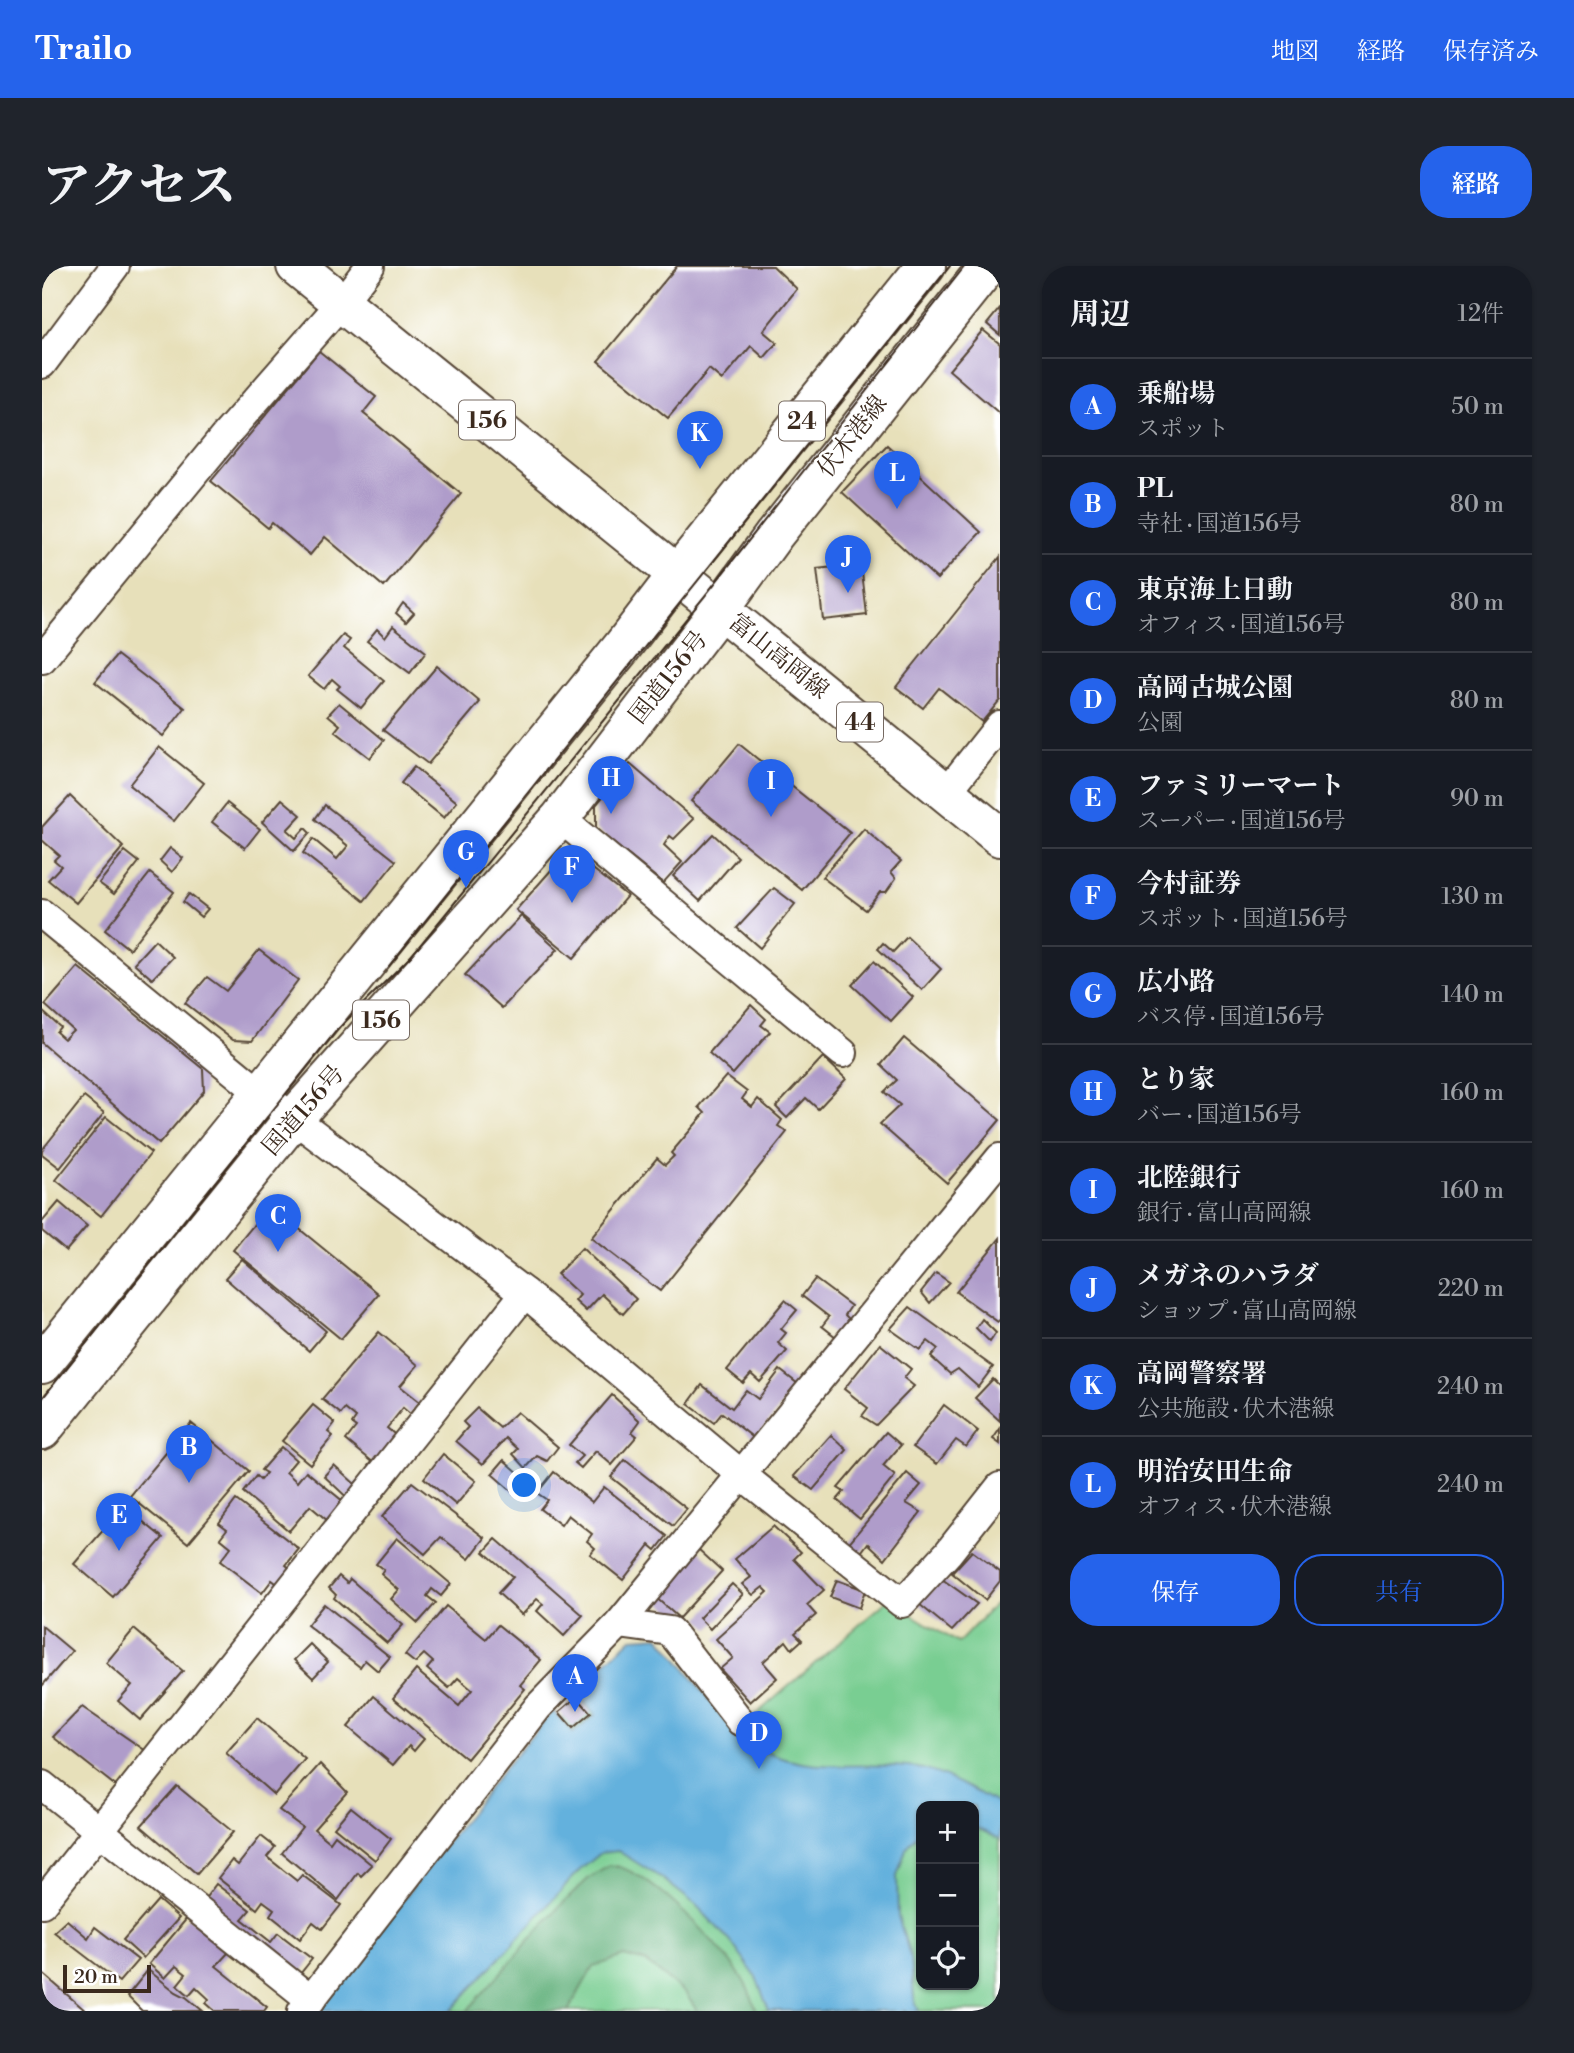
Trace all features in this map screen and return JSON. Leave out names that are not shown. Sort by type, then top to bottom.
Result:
[{"type":"main road","name":"国道156号","points":[[42,1430],[293,1119],[559,818],[720,609],[296,266]]},
{"type":"main road","name":"伏木港線","points":[[677,575],[926,266]]},
{"type":"main road","name":"伏木港線","points":[[720,609],[774,536],[988,266]]},
{"type":"main road","name":"国道156号","points":[[42,1364],[622,647],[677,575]]},
{"type":"main road","name":"富山高岡線","points":[[720,609],[1000,837]]},
{"type":"street","points":[[42,364],[115,266]]},
{"type":"street","points":[[42,659],[229,430],[342,302],[370,266]]},
{"type":"street","points":[[946,793],[1000,725]]},
{"type":"street","points":[[559,818],[843,1053]]},
{"type":"street","points":[[42,914],[293,1119],[525,1293],[742,1475],[902,1602],[948,1553],[1000,1488]]},
{"type":"street","points":[[42,1785],[100,1830],[307,2006],[538,1707],[619,1624],[1000,1158]]},
{"type":"street","points":[[42,1903],[525,1293]]},
{"type":"street","points":[[619,1624],[670,1631],[740,1721]]},
{"type":"green space","points":[[1000,1599],[1000,2011],[318,2011],[398,1906],[632,1638],[737,1731],[888,1600],[958,1643]]},
{"type":"green space","points":[[610,1865],[642,1878],[680,1908],[728,1959],[749,1991],[757,2011],[697,2011],[686,1994],[645,1962],[624,1956],[593,1967],[568,2011],[467,2011],[557,1909],[588,1879]]},
{"type":"water","points":[[659,1636],[725,1717],[754,1744],[769,1753],[805,1764],[898,1766],[927,1770],[960,1783],[1000,1805],[1000,1839],[979,1829],[979,1801],[916,1801],[916,1836],[906,1849],[897,1876],[898,1916],[911,1959],[914,1998],[919,2011],[769,2011],[756,1977],[731,1942],[696,1905],[663,1879],[618,1851],[601,1853],[580,1870],[451,2011],[317,2011],[507,1765],[553,1711],[573,1733],[595,1715],[575,1691],[632,1638]]},
{"type":"building","points":[[677,266],[773,266],[797,289],[763,331],[777,343],[764,358],[751,346],[722,380],[709,369],[668,418],[598,361]]},
{"type":"building","points":[[1000,308],[1000,335],[987,324]]},
{"type":"building","points":[[983,330],[1000,344],[1000,414],[949,370]]},
{"type":"building","points":[[319,351],[376,397],[363,413],[461,494],[384,587],[325,537],[310,555],[272,523],[268,528],[211,481]]},
{"type":"building","points":[[887,445],[981,532],[937,579],[842,492]]},
{"type":"building","points":[[1000,557],[1000,700],[982,722],[939,688],[923,708],[896,687]]},
{"type":"building","points":[[861,564],[867,615],[823,620],[817,569]]},
{"type":"building","points":[[403,603],[414,613],[406,622],[396,613]]},
{"type":"building","points":[[393,626],[426,652],[410,673],[367,641],[377,629],[385,637]]},
{"type":"building","points":[[343,635],[350,640],[344,648],[384,681],[361,708],[337,689],[340,686],[332,679],[324,689],[308,676]]},
{"type":"building","points":[[117,655],[185,708],[163,736],[95,682]]},
{"type":"building","points":[[437,666],[480,702],[428,764],[383,730]]},
{"type":"building","points":[[339,703],[384,740],[370,758],[335,731],[340,725],[328,715]]},
{"type":"building","points":[[739,744],[850,833],[802,890],[691,801]]},
{"type":"building","points":[[159,747],[204,783],[174,821],[129,785]]},
{"type":"building","points":[[630,764],[694,819],[674,839],[670,836],[664,845],[682,862],[663,883],[596,829],[596,805]]},
{"type":"building","points":[[414,767],[457,802],[444,818],[401,783]]},
{"type":"building","points":[[70,796],[123,847],[76,903],[48,880],[61,866],[54,860],[59,855],[42,840],[42,827]]},
{"type":"building","points":[[282,799],[301,815],[287,830],[296,838],[305,828],[310,833],[294,851],[262,822]]},
{"type":"building","points":[[227,803],[260,829],[245,848],[212,822]]},
{"type":"building","points":[[325,805],[396,861],[364,901],[303,853],[313,839],[337,859],[348,846],[315,819]]},
{"type":"building","points":[[864,829],[901,861],[891,872],[896,878],[886,892],[880,892],[866,910],[822,877]]},
{"type":"building","points":[[713,834],[738,857],[700,901],[673,876]]},
{"type":"building","points":[[170,848],[183,858],[172,872],[160,861]]},
{"type":"building","points":[[125,851],[139,862],[114,894],[99,883]]},
{"type":"building","points":[[560,860],[574,872],[584,862],[627,896],[574,958],[516,910]]},
{"type":"building","points":[[150,873],[174,892],[129,949],[105,930]]},
{"type":"building","points":[[774,888],[795,904],[760,948],[737,928]]},
{"type":"building","points":[[189,894],[208,909],[201,917],[183,902]]},
{"type":"building","points":[[521,916],[558,949],[502,1008],[465,975]]},
{"type":"building","points":[[907,937],[941,969],[922,990],[878,949],[883,943],[893,952]]},
{"type":"building","points":[[155,940],[173,957],[152,979],[134,963]]},
{"type":"building","points":[[259,950],[298,980],[252,1041],[233,1040],[185,1003],[207,977],[226,991]]},
{"type":"building","points":[[874,961],[913,997],[891,1021],[852,985]]},
{"type":"building","points":[[78,967],[203,1069],[204,1091],[159,1144],[42,1043],[42,1011],[60,1027],[56,1032],[64,1039],[73,1030],[45,1005]]},
{"type":"building","points":[[751,1005],[766,1019],[761,1025],[770,1032],[733,1074],[709,1053]]},
{"type":"building","points":[[904,1038],[1000,1120],[947,1183],[880,1124],[900,1105],[884,1092],[897,1080],[881,1065]]},
{"type":"building","points":[[823,1057],[846,1079],[818,1109],[806,1098],[787,1118],[776,1107]]},
{"type":"building","points":[[726,1076],[747,1092],[742,1099],[752,1107],[758,1099],[782,1120],[778,1126],[787,1132],[660,1291],[591,1238],[657,1158],[665,1165],[674,1156],[671,1153],[705,1113],[699,1107]]},
{"type":"building","points":[[84,1097],[104,1113],[60,1168],[42,1154],[42,1150]]},
{"type":"building","points":[[106,1117],[151,1153],[101,1216],[56,1180]]},
{"type":"building","points":[[59,1202],[87,1226],[66,1251],[42,1231],[42,1222]]},
{"type":"building","points":[[270,1205],[379,1294],[341,1339],[233,1250]]},
{"type":"building","points":[[1000,1238],[1000,1319],[998,1322],[956,1292]]},
{"type":"building","points":[[582,1248],[636,1299],[623,1314],[602,1294],[586,1311],[575,1301],[580,1295],[557,1274]]},
{"type":"building","points":[[242,1259],[326,1331],[309,1351],[225,1278]]},
{"type":"building","points":[[936,1273],[949,1282],[930,1303],[921,1292]]},
{"type":"building","points":[[815,1279],[851,1306],[845,1315],[849,1319],[836,1337],[822,1326],[829,1317],[802,1296]]},
{"type":"building","points":[[785,1300],[797,1310],[781,1329],[786,1333],[778,1343],[787,1351],[760,1382],[751,1374],[743,1383],[727,1370]]},
{"type":"building","points":[[910,1307],[993,1367],[978,1387],[958,1369],[950,1374],[931,1357],[938,1349],[928,1341],[920,1350],[890,1329]]},
{"type":"building","points":[[982,1319],[996,1333],[990,1342],[976,1328]]},
{"type":"building","points":[[379,1332],[418,1365],[400,1386],[420,1402],[410,1414],[403,1408],[387,1428],[399,1438],[380,1468],[346,1440],[356,1427],[352,1424],[356,1418],[345,1409],[341,1414],[322,1399]]},
{"type":"building","points":[[880,1344],[911,1369],[904,1378],[914,1386],[876,1425],[862,1416],[868,1408],[844,1389]]},
{"type":"building","points":[[780,1370],[798,1384],[755,1439],[722,1413],[714,1423],[688,1404],[702,1385],[732,1408],[746,1390],[758,1399]]},
{"type":"building","points":[[993,1379],[1000,1386],[1000,1421],[975,1398]]},
{"type":"building","points":[[612,1395],[640,1421],[632,1432],[637,1436],[612,1465],[596,1451],[581,1468],[575,1463],[582,1456],[569,1445]]},
{"type":"building","points":[[313,1405],[335,1423],[328,1432],[333,1436],[310,1464],[282,1441]]},
{"type":"building","points":[[944,1405],[978,1431],[966,1447],[956,1440],[937,1464],[913,1447]]},
{"type":"building","points":[[477,1408],[500,1428],[517,1412],[558,1447],[547,1461],[537,1456],[526,1468],[513,1454],[518,1449],[506,1438],[483,1464],[456,1441],[468,1427],[463,1422]]},
{"type":"building","points":[[191,1423],[249,1471],[188,1543],[130,1496]]},
{"type":"building","points":[[1000,1429],[1000,1444],[993,1439]]},
{"type":"building","points":[[886,1432],[901,1445],[883,1466],[895,1476],[860,1519],[837,1500],[844,1492],[838,1488]]},
{"type":"building","points":[[831,1435],[847,1450],[813,1490],[794,1476]]},
{"type":"building","points":[[281,1447],[296,1460],[286,1472],[297,1482],[306,1471],[350,1507],[334,1526],[310,1506],[289,1531],[243,1492],[256,1476],[260,1480],[266,1473],[261,1470]]},
{"type":"building","points":[[443,1454],[476,1481],[456,1505],[424,1478]]},
{"type":"building","points":[[504,1460],[528,1481],[516,1495],[492,1474]]},
{"type":"building","points":[[625,1460],[687,1509],[673,1526],[611,1477]]},
{"type":"building","points":[[334,1465],[355,1484],[358,1480],[368,1486],[354,1504],[324,1476]]},
{"type":"building","points":[[554,1472],[592,1502],[604,1487],[667,1536],[656,1550],[650,1545],[623,1580],[590,1554],[595,1548],[587,1541],[592,1534],[568,1515],[561,1525],[540,1509],[547,1500],[537,1493]]},
{"type":"building","points":[[907,1473],[921,1485],[906,1503],[921,1512],[885,1559],[868,1543],[859,1555],[847,1545]]},
{"type":"building","points":[[412,1482],[485,1538],[469,1559],[441,1537],[425,1554],[382,1517]]},
{"type":"building","points":[[236,1500],[299,1549],[286,1565],[296,1573],[284,1589],[272,1580],[262,1593],[220,1561],[231,1547],[220,1538],[227,1529],[219,1523]]},
{"type":"building","points":[[124,1506],[163,1538],[113,1597],[74,1564]]},
{"type":"building","points":[[773,1526],[801,1552],[794,1559],[824,1590],[807,1605],[816,1615],[795,1633],[802,1640],[792,1649],[786,1641],[763,1662],[777,1678],[750,1702],[720,1669],[733,1658],[716,1639],[768,1592],[763,1587],[753,1595],[742,1584],[751,1577],[735,1559]]},
{"type":"building","points":[[397,1538],[451,1584],[441,1596],[432,1589],[427,1596],[436,1603],[418,1623],[391,1599],[399,1590],[381,1574],[384,1570],[376,1564]]},
{"type":"building","points":[[496,1539],[583,1615],[564,1636],[537,1611],[543,1604],[537,1599],[522,1615],[498,1593],[513,1577],[484,1552]]},
{"type":"building","points":[[697,1548],[722,1571],[679,1618],[654,1596]]},
{"type":"building","points":[[972,1551],[1000,1572],[1000,1581],[985,1600],[952,1573]]},
{"type":"building","points":[[339,1576],[347,1583],[350,1579],[403,1625],[387,1643],[334,1598],[336,1595],[329,1588]]},
{"type":"building","points":[[942,1579],[977,1604],[952,1631],[919,1604]]},
{"type":"building","points":[[837,1580],[865,1590],[859,1608],[830,1597]]},
{"type":"building","points":[[732,1584],[743,1594],[710,1629],[699,1618]]},
{"type":"building","points":[[324,1604],[390,1657],[378,1671],[365,1660],[360,1667],[307,1625]]},
{"type":"building","points":[[446,1606],[486,1639],[498,1625],[541,1660],[520,1685],[525,1689],[467,1759],[393,1698],[416,1670],[459,1706],[472,1690],[458,1678],[449,1688],[427,1669],[433,1662],[424,1654],[415,1663],[405,1655]]},
{"type":"building","points":[[42,1626],[72,1651],[42,1686]]},
{"type":"building","points":[[134,1629],[183,1671],[140,1720],[118,1701],[132,1685],[106,1663]]},
{"type":"building","points":[[310,1644],[328,1662],[313,1678],[294,1660]]},
{"type":"building","points":[[374,1696],[424,1739],[414,1751],[409,1746],[393,1765],[348,1727]]},
{"type":"building","points":[[577,1697],[591,1713],[573,1728],[559,1712]]},
{"type":"building","points":[[82,1707],[146,1751],[117,1787],[53,1737]]},
{"type":"building","points":[[257,1718],[305,1759],[274,1795],[226,1753]]},
{"type":"building","points":[[320,1764],[347,1792],[314,1829],[330,1842],[335,1835],[372,1865],[361,1876],[358,1873],[338,1900],[282,1853],[302,1827],[279,1810]]},
{"type":"building","points":[[177,1786],[233,1832],[197,1874],[141,1826]]},
{"type":"building","points":[[351,1807],[391,1839],[375,1860],[334,1827]]},
{"type":"building","points":[[261,1836],[275,1847],[267,1857],[297,1881],[302,1875],[341,1905],[322,1929],[313,1922],[300,1939],[270,1915],[274,1909],[263,1901],[257,1909],[218,1878],[232,1860],[238,1865]]},
{"type":"building","points":[[216,1884],[250,1910],[242,1919],[271,1942],[278,1933],[312,1959],[300,1974],[204,1900]]},
{"type":"building","points":[[158,1900],[179,1918],[143,1958],[123,1940]]},
{"type":"building","points":[[188,1917],[229,1952],[216,1966],[267,2007],[264,2011],[215,2011],[206,2003],[209,1999],[196,1987],[189,1995],[177,1985],[186,1974],[176,1966],[165,1978],[149,1964]]},
{"type":"building","points":[[67,1920],[88,1938],[95,1927],[138,1960],[119,1982],[54,1932]]},
{"type":"building","points":[[148,1970],[203,2011],[142,2011],[127,1996]]},
{"type":"building","points":[[42,1973],[86,2011],[42,2011]]},
{"type":"tram line","points":[[389,966],[950,266]]},
{"type":"tram line","points":[[42,1399],[336,1031],[412,955],[704,597],[965,266]]},
{"type":"place","name":"高岡警察署","points":[[700,469]]},
{"type":"place","name":"明治安田生命","points":[[897,509]]},
{"type":"place","name":"メガネのハラダ","points":[[848,593]]},
{"type":"place","name":"とり家","points":[[611,814]]},
{"type":"place","name":"北陸銀行","points":[[771,817]]},
{"type":"place","name":"広小路","points":[[466,888]]},
{"type":"place","name":"今村証券","points":[[572,903]]},
{"type":"place","name":"東京海上日動","points":[[278,1252]]},
{"type":"place","name":"PL","points":[[189,1483]]},
{"type":"place","name":"ファミリーマート","points":[[119,1551]]},
{"type":"place","name":"乗船場","points":[[575,1712]]},
{"type":"place","name":"高岡古城公園","points":[[759,1769]]}]
